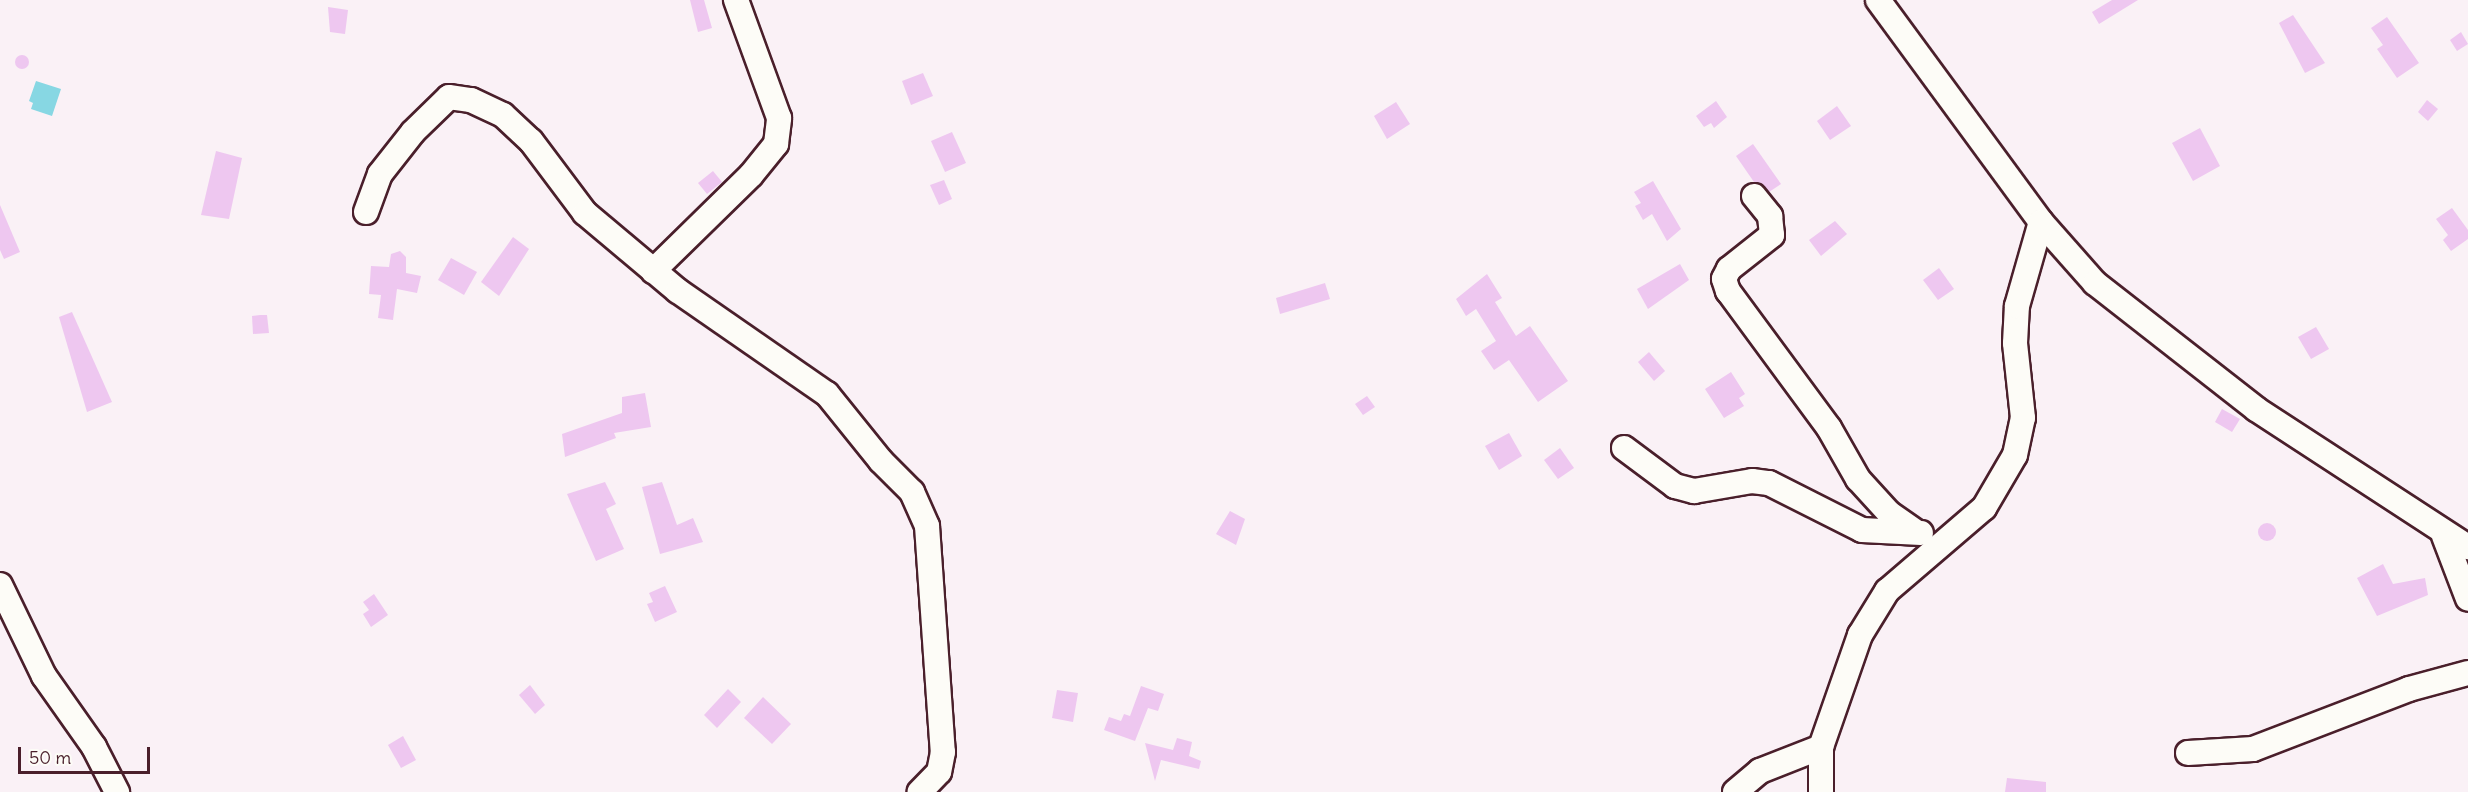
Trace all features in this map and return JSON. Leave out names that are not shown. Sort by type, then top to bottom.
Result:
[{"type":"street","points":[[653,271],[751,176],[776,144],[779,118],[736,0]]},
{"type":"street","points":[[1878,0],[2041,222],[2095,283],[2256,410],[2444,536],[2468,548]]},
{"type":"street","points":[[366,212],[380,174],[413,132],[449,97],[471,100],[503,115],[531,141],[585,213],[653,271],[827,394],[881,461],[912,492],[927,526],[942,697],[939,772],[920,792]]},
{"type":"street","points":[[1754,196],[1770,216],[1772,235],[1729,269],[1724,279],[1728,291],[1829,428],[1858,478],[1889,513],[1915,531],[1944,541]]},
{"type":"street","points":[[1821,792],[1821,747],[1860,635],[1887,591],[1984,508],[2015,455],[2023,418],[2015,343],[2017,306],[2041,222]]},
{"type":"street","points":[[1624,448],[1675,486],[1694,491],[1752,481],[1769,483],[1862,530],[1884,534],[1915,531]]},
{"type":"street","points":[[2444,536],[2468,599]]},
{"type":"street","points":[[0,585],[44,676],[94,747],[117,792]]},
{"type":"street","points":[[2188,753],[2253,749],[2409,689],[2468,673]]},
{"type":"street","points":[[1734,792],[1760,771],[1821,747]]},
{"type":"water","points":[[36,81],[61,89],[52,116],[31,109],[33,103],[29,101]]},
{"type":"building","points":[[690,0],[704,0],[712,28],[698,32]]},
{"type":"building","points":[[2112,0],[2138,0],[2099,24],[2092,12]]},
{"type":"building","points":[[328,7],[348,10],[345,34],[330,32]]},
{"type":"building","points":[[2293,15],[2325,63],[2305,73],[2279,23]]},
{"type":"building","points":[[2387,17],[2419,63],[2397,78],[2377,49],[2383,45],[2371,28]]},
{"type":"building","points":[[2461,32],[2468,44],[2457,51],[2450,40]]},
{"type":"building","points":[[19,55],[25,55],[29,62],[25,69],[19,69],[15,65],[15,59]]},
{"type":"building","points":[[923,73],[933,96],[911,105],[902,81]]},
{"type":"building","points":[[2427,100],[2438,109],[2428,121],[2418,112]]},
{"type":"building","points":[[1716,101],[1727,117],[1714,128],[1711,123],[1704,127],[1696,116]]},
{"type":"building","points":[[1396,102],[1410,124],[1387,139],[1374,116]]},
{"type":"building","points":[[1837,106],[1851,126],[1830,140],[1817,121]]},
{"type":"building","points":[[2200,128],[2220,166],[2193,181],[2172,143]]},
{"type":"building","points":[[952,132],[966,163],[945,172],[931,141]]},
{"type":"building","points":[[1753,144],[1781,184],[1769,192],[1754,182],[1736,156]]},
{"type":"building","points":[[216,151],[242,158],[229,219],[201,215]]},
{"type":"building","points":[[713,171],[722,182],[707,194],[698,183]]},
{"type":"building","points":[[944,180],[952,199],[939,205],[930,185]]},
{"type":"building","points":[[1653,181],[1681,229],[1667,241],[1652,214],[1643,220],[1635,206],[1641,203],[1634,192]]},
{"type":"building","points":[[0,205],[20,252],[4,259],[0,250]]},
{"type":"building","points":[[2452,208],[2468,230],[2468,239],[2451,251],[2443,240],[2448,235],[2436,219]]},
{"type":"building","points":[[1835,221],[1847,234],[1821,256],[1809,240]]},
{"type":"building","points":[[513,237],[529,249],[499,296],[481,282]]},
{"type":"building","points":[[400,251],[406,257],[406,273],[421,276],[417,293],[397,289],[393,320],[378,318],[381,295],[369,294],[371,266],[389,267],[391,254]]},
{"type":"building","points":[[451,258],[477,272],[464,295],[438,280]]},
{"type":"building","points":[[1680,264],[1689,280],[1648,309],[1637,289]]},
{"type":"building","points":[[1939,268],[1954,289],[1938,300],[1923,280]]},
{"type":"building","points":[[1487,274],[1502,298],[1495,302],[1516,336],[1530,326],[1568,381],[1538,402],[1509,360],[1494,370],[1481,351],[1496,341],[1476,309],[1466,316],[1456,299]]},
{"type":"building","points":[[1325,283],[1330,299],[1280,314],[1276,298]]},
{"type":"building","points":[[72,312],[112,402],[87,412],[59,317]]},
{"type":"building","points":[[267,315],[269,333],[253,334],[252,316]]},
{"type":"building","points":[[2316,327],[2329,349],[2311,359],[2298,337]]},
{"type":"building","points":[[1649,352],[1665,371],[1654,381],[1638,362]]},
{"type":"building","points":[[1731,372],[1745,394],[1739,398],[1744,406],[1724,418],[1705,389]]},
{"type":"building","points":[[645,393],[651,427],[614,433],[616,438],[565,457],[562,434],[622,413],[622,397]]},
{"type":"building","points":[[1367,396],[1375,407],[1363,415],[1355,404]]},
{"type":"building","points":[[2222,409],[2240,419],[2232,432],[2215,422]]},
{"type":"building","points":[[1509,433],[1522,456],[1499,470],[1485,446]]},
{"type":"building","points":[[1560,448],[1574,468],[1558,479],[1544,460]]},
{"type":"building","points":[[605,482],[616,504],[606,509],[624,549],[596,561],[567,494]]},
{"type":"building","points":[[662,482],[677,525],[693,518],[703,542],[660,554],[642,487]]},
{"type":"building","points":[[1230,511],[1245,519],[1236,545],[1216,534]]},
{"type":"building","points":[[2267,523],[2273,526],[2276,532],[2273,538],[2267,541],[2261,538],[2258,532],[2261,526]]},
{"type":"building","points":[[2383,564],[2393,584],[2425,578],[2428,595],[2377,616],[2357,578]]},
{"type":"building","points":[[665,586],[677,612],[655,622],[647,604],[653,602],[649,593]]},
{"type":"building","points":[[374,594],[388,615],[371,627],[363,614],[369,610],[363,602]]},
{"type":"building","points":[[530,685],[545,705],[535,714],[519,695]]},
{"type":"building","points":[[1141,686],[1164,694],[1158,711],[1148,708],[1135,741],[1104,730],[1109,717],[1121,721],[1124,714],[1130,716]]},
{"type":"building","points":[[728,689],[741,702],[717,728],[704,715]]},
{"type":"building","points":[[1057,690],[1078,693],[1073,722],[1052,718]]},
{"type":"building","points":[[763,697],[791,724],[772,744],[744,718]]},
{"type":"building","points":[[403,736],[416,760],[401,768],[388,745]]},
{"type":"building","points":[[1177,738],[1192,742],[1189,756],[1201,761],[1199,769],[1161,760],[1155,781],[1145,743],[1173,750]]},
{"type":"building","points":[[2007,778],[2046,782],[2046,792],[2005,792]]}]
